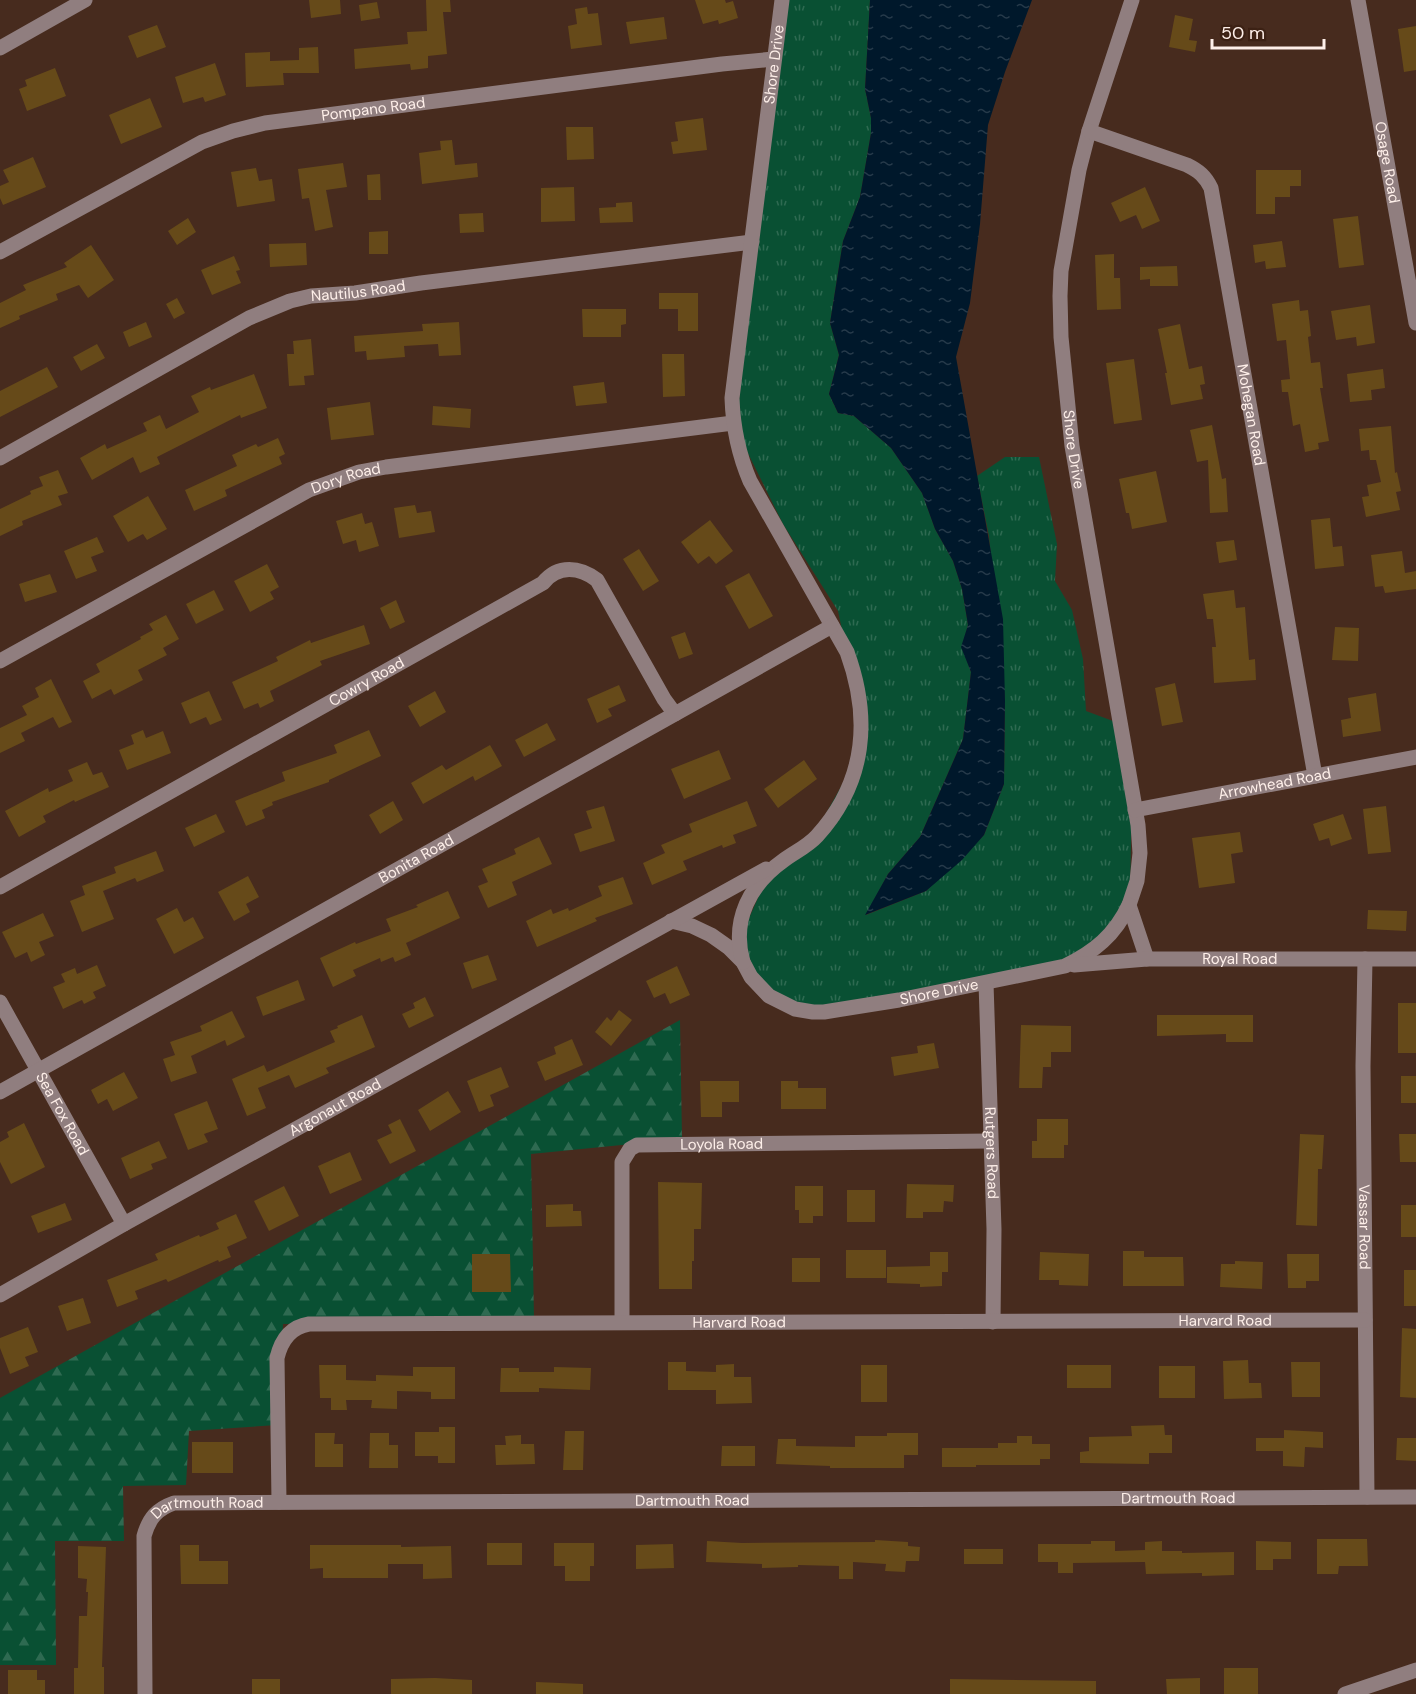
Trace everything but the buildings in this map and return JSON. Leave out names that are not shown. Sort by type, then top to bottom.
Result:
[{"type":"street","points":[[0,48],[85,0]]},
{"type":"street","name":"Shore Drive","points":[[743,962],[740,943],[745,905],[763,876],[816,837],[827,824],[854,774],[862,728],[861,701],[856,676],[847,652],[750,481],[740,458],[733,423],[732,398],[782,0]]},
{"type":"street","name":"Shore Drive","points":[[671,921],[692,926],[728,947],[743,962],[751,977],[769,996],[795,1009],[824,1012],[899,1000],[1065,966],[1100,946],[1113,932],[1129,904],[1137,880],[1140,853],[1136,810],[1072,446],[1061,337],[1061,271],[1079,170],[1089,131],[1132,0]]},
{"type":"street","name":"Osage Road","points":[[1358,0],[1416,323]]},
{"type":"street","name":"Pompano Road","points":[[0,252],[202,142],[265,123],[774,59]]},
{"type":"street","name":"Mohegan Road","points":[[1089,131],[1187,165],[1206,178],[1211,188],[1315,776]]},
{"type":"street","name":"Nautilus Road","points":[[0,458],[249,318],[290,301],[311,296],[356,293],[752,242]]},
{"type":"street","name":"Dory Road","points":[[0,661],[309,490],[334,480],[386,467],[733,423]]},
{"type":"street","name":"Cowry Road","points":[[0,887],[543,583],[556,572],[567,569],[578,569],[597,580],[664,699],[675,714]]},
{"type":"street","name":"Bonita Road","points":[[0,1092],[832,626]]},
{"type":"street","name":"Arrowhead Road","points":[[1136,810],[1416,757]]},
{"type":"street","name":"Shore Drive","points":[[671,921],[784,860]]},
{"type":"street","points":[[1129,904],[1147,959]]},
{"type":"street","name":"Argonaut Road","points":[[0,1296],[124,1224],[671,921]]},
{"type":"street","name":"Royal Road","points":[[1065,966],[1147,959],[1416,959]]},
{"type":"street","name":"Vassar Road","points":[[1365,959],[1363,1078],[1367,1497]]},
{"type":"street","name":"Rutgers Road","points":[[986,983],[994,1229],[993,1322]]},
{"type":"street","name":"Sea Fox Road","points":[[0,1002],[124,1224]]},
{"type":"street","name":"Loyola Road","points":[[622,1321],[622,1162],[630,1149],[637,1145],[990,1141]]},
{"type":"street","name":"Harvard Road","points":[[279,1502],[279,1347],[293,1330],[309,1324],[622,1321],[1365,1320]]},
{"type":"street","name":"Dartmouth Road","points":[[145,1694],[144,1536],[147,1524],[154,1515],[163,1507],[174,1503],[1416,1497]]},
{"type":"street","points":[[1345,1694],[1416,1670]]},
{"type":"green space","points":[[782,0],[870,0],[865,89],[871,118],[871,133],[860,197],[843,241],[830,323],[839,355],[829,394],[838,413],[854,416],[891,448],[922,493],[935,529],[953,561],[962,589],[968,625],[962,647],[971,672],[963,739],[920,837],[888,874],[866,915],[926,891],[984,835],[1004,784],[1005,701],[989,536],[977,476],[1005,457],[1039,457],[1057,544],[1055,581],[1072,610],[1083,659],[1086,711],[1121,724],[1132,779],[1130,901],[1088,958],[804,1012],[763,989],[747,957],[746,925],[765,882],[805,851],[866,742],[838,611],[783,524],[736,429]]},
{"type":"green space","points":[[680,1020],[682,1139],[531,1154],[534,1319],[283,1324],[277,1425],[189,1431],[186,1485],[123,1486],[124,1541],[55,1541],[56,1665],[0,1665],[0,1398]]},
{"type":"water","points":[[870,0],[1032,0],[988,125],[980,224],[970,303],[956,357],[1003,619],[1004,784],[984,835],[962,860],[926,891],[865,915],[888,874],[920,837],[963,739],[971,672],[961,647],[968,625],[962,589],[953,561],[935,529],[922,493],[891,448],[854,416],[838,413],[829,394],[839,355],[830,323],[843,241],[860,197],[871,133],[871,118],[865,89]]}]
